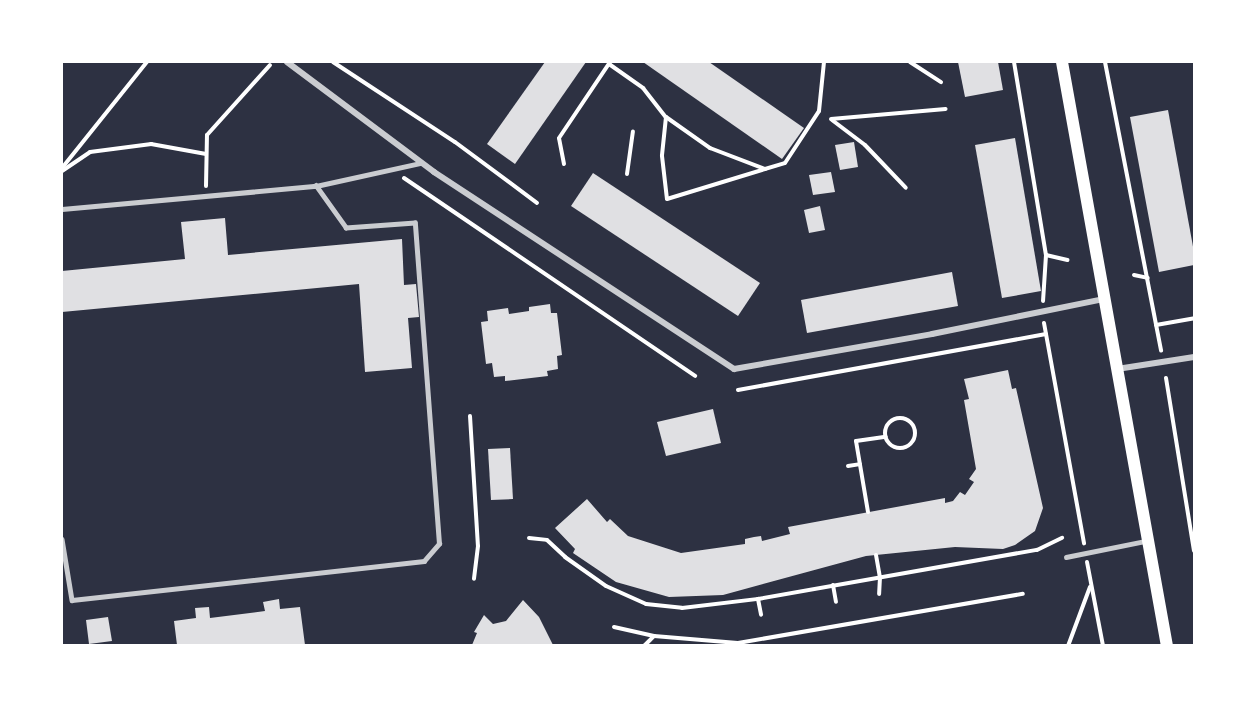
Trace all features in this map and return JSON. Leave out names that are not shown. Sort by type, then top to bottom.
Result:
[{"type":"main road","points":[[1062,62],[1167,645]]},
{"type":"street","points":[[287,62],[421,162],[734,369],[1104,298]]},
{"type":"street","points":[[1117,369],[1194,357]]},
{"type":"lane","points":[[62,209],[316,186],[421,162]]},
{"type":"lane","points":[[62,539],[72,600],[424,561],[439,544],[415,223],[346,228],[316,186]]},
{"type":"lane","points":[[1066,557],[1148,541]]},
{"type":"path","points":[[62,170],[147,62]]},
{"type":"path","points":[[333,62],[454,142],[537,203]]},
{"type":"path","points":[[666,117],[662,156],[668,199],[785,163],[819,111],[824,62]]},
{"type":"path","points":[[910,62],[941,82]]},
{"type":"path","points":[[1014,62],[1046,255],[1042,311],[1103,645]]},
{"type":"path","points":[[1105,62],[1161,351]]},
{"type":"path","points":[[564,164],[559,138],[609,63],[644,88],[666,117],[710,148],[766,169]]},
{"type":"path","points":[[206,196],[207,135],[270,65]]},
{"type":"path","points":[[906,188],[866,145],[831,120],[946,109]]},
{"type":"path","points":[[627,174],[633,130]]},
{"type":"path","points":[[62,170],[90,152],[151,144],[206,154]]},
{"type":"path","points":[[391,170],[695,376]]},
{"type":"path","points":[[1046,255],[1067,260]]},
{"type":"path","points":[[1134,275],[1148,278]]},
{"type":"path","points":[[1156,324],[1194,318]]},
{"type":"path","points":[[738,390],[1046,334]]},
{"type":"path","points":[[1166,378],[1194,551]]},
{"type":"path","points":[[470,416],[478,546],[474,579]]},
{"type":"path","points":[[896,418],[909,420],[915,431],[911,443],[902,448],[892,445],[886,436],[887,425],[896,418]]},
{"type":"path","points":[[868,512],[856,441],[886,436]]},
{"type":"path","points":[[848,466],[860,464]]},
{"type":"path","points":[[529,538],[547,540],[565,557],[606,586],[646,604],[682,608],[758,599],[1037,550],[1062,538]]},
{"type":"path","points":[[876,555],[880,577],[879,594]]},
{"type":"path","points":[[833,585],[836,602]]},
{"type":"path","points":[[1068,645],[1091,585]]},
{"type":"path","points":[[614,627],[654,636],[738,643],[1023,594]]},
{"type":"path","points":[[758,599],[761,615]]},
{"type":"path","points":[[644,645],[654,636]]},
{"type":"building","points":[[545,62],[586,62],[515,164],[487,144]]},
{"type":"building","points":[[643,62],[709,62],[804,128],[782,159]]},
{"type":"building","points":[[958,62],[998,62],[1003,90],[965,97]]},
{"type":"building","points":[[1168,110],[1194,252],[1194,265],[1159,272],[1130,117]]},
{"type":"building","points":[[1015,138],[1041,291],[1002,298],[975,145]]},
{"type":"building","points":[[854,142],[858,167],[840,170],[835,145]]},
{"type":"building","points":[[831,172],[835,192],[813,195],[809,175]]},
{"type":"building","points":[[593,173],[760,283],[738,316],[571,206]]},
{"type":"building","points":[[820,206],[825,230],[809,233],[804,210]]},
{"type":"building","points":[[225,218],[228,255],[402,239],[404,285],[416,284],[419,317],[408,318],[412,368],[365,372],[359,284],[62,312],[62,271],[185,259],[181,222]]},
{"type":"building","points":[[952,272],[958,306],[807,333],[801,300]]},
{"type":"building","points":[[550,304],[551,313],[557,313],[562,355],[557,356],[558,369],[547,371],[548,376],[505,381],[505,376],[494,377],[492,363],[486,364],[481,322],[488,321],[487,311],[508,308],[509,314],[529,311],[529,307]]},
{"type":"building","points":[[1008,370],[1012,389],[1016,388],[1043,508],[1035,531],[1015,545],[1003,549],[955,547],[866,556],[723,595],[669,597],[616,582],[573,553],[575,549],[555,528],[587,499],[607,522],[610,519],[628,536],[681,553],[745,544],[745,539],[754,537],[761,536],[762,541],[790,534],[788,527],[945,498],[945,503],[953,501],[960,492],[965,495],[974,482],[969,479],[976,469],[964,400],[969,399],[964,379]]},
{"type":"building","points":[[713,409],[721,443],[666,456],[657,422]]},
{"type":"building","points":[[510,448],[513,499],[491,500],[488,449]]},
{"type":"building","points":[[279,599],[280,609],[300,607],[305,645],[177,645],[174,621],[196,618],[195,608],[209,607],[210,618],[265,611],[263,602]]},
{"type":"building","points":[[523,600],[539,617],[553,645],[472,645],[477,633],[474,632],[484,615],[493,624],[506,621]]},
{"type":"building","points":[[108,617],[112,641],[89,644],[86,620]]}]
